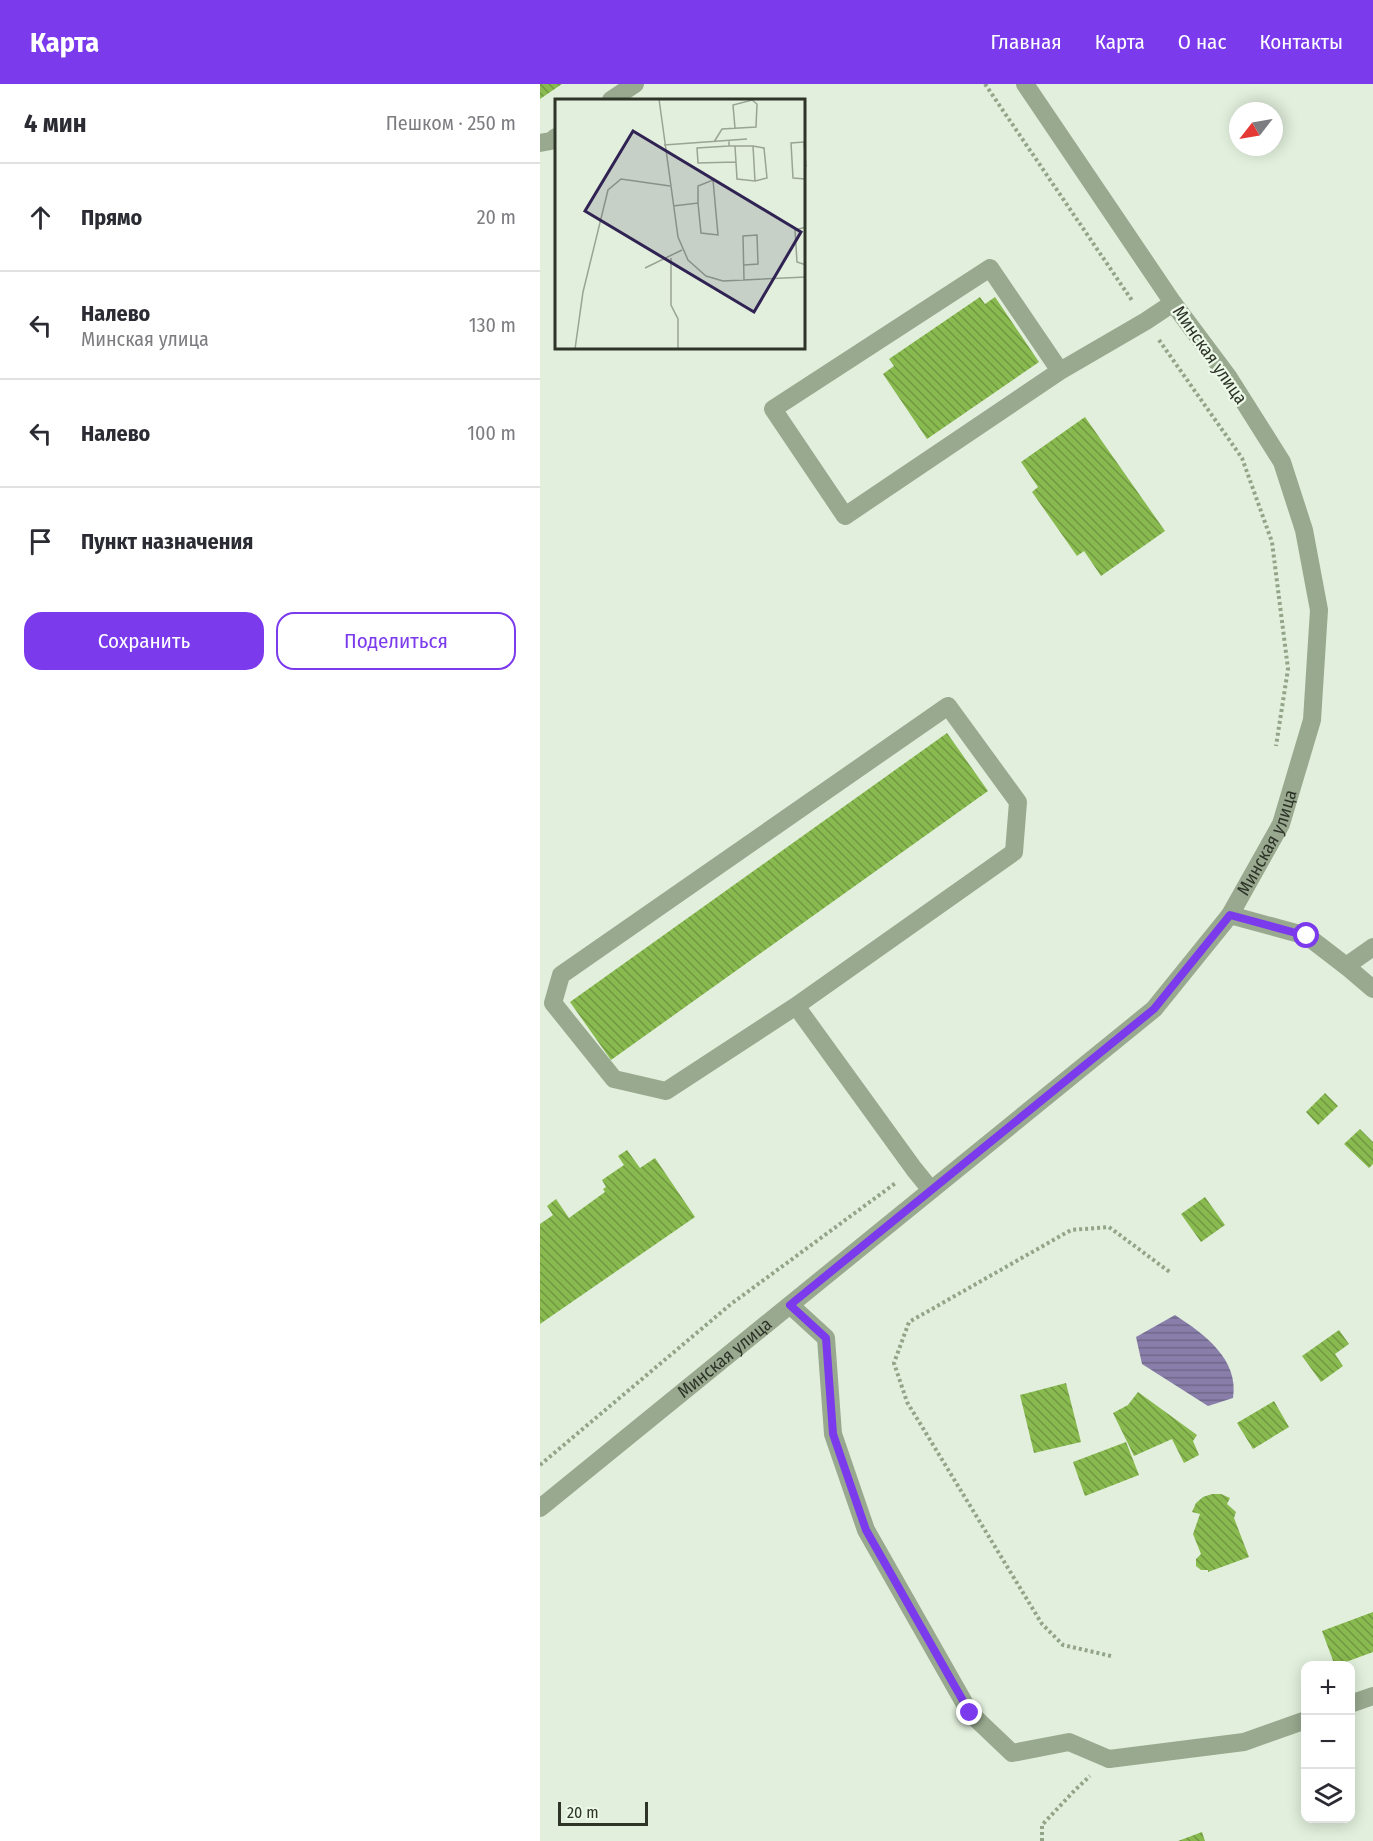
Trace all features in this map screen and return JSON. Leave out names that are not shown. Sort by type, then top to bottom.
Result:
[{"type":"street","points":[[612,99],[635,84]]},
{"type":"street","name":"Минская улица","points":[[540,1508],[1154,1009],[1230,915],[1281,824],[1312,720],[1319,610],[1304,530],[1282,462],[1229,378],[1173,303],[1025,84]]},
{"type":"street","points":[[540,143],[555,139]]},
{"type":"street","points":[[1060,371],[990,268],[773,409],[845,516],[1060,371],[1173,303]]},
{"type":"street","points":[[948,706],[1018,802],[1014,852],[796,1006],[666,1090],[614,1079],[553,1003],[561,975],[948,706]]},
{"type":"street","points":[[1230,915],[1307,936],[1373,989]]},
{"type":"street","points":[[1346,966],[1373,947]]},
{"type":"street","points":[[796,1006],[931,1190]]},
{"type":"street","points":[[790,1305],[826,1338],[833,1434],[866,1530],[970,1713],[1012,1754],[1069,1742],[1109,1759],[1244,1742],[1301,1721]]},
{"type":"street","points":[[1355,1702],[1373,1696]]},
{"type":"path","points":[[1111,1656],[1063,1645],[1042,1624],[907,1402],[894,1363],[909,1322],[1071,1230],[1109,1227],[1171,1273]]},
{"type":"path","points":[[1042,1841],[1042,1825],[1109,1759]]},
{"type":"shaded area","points":[[1175,1315],[1208,1339],[1225,1360],[1231,1371],[1233,1398],[1208,1406],[1142,1364],[1136,1337]]},
{"type":"building","points":[[540,84],[562,84],[540,99]]},
{"type":"building","points":[[980,297],[985,304],[995,297],[1039,362],[927,439],[883,374],[894,366],[889,359]]},
{"type":"building","points":[[1085,417],[1165,531],[1101,576],[1084,551],[1077,556],[1032,492],[1038,487],[1021,462]]},
{"type":"building","points":[[947,733],[988,791],[611,1060],[570,1002]]},
{"type":"building","points":[[1325,1093],[1338,1106],[1318,1125],[1306,1112]]},
{"type":"building","points":[[1360,1129],[1373,1142],[1373,1164],[1369,1168],[1344,1144]]},
{"type":"building","points":[[627,1150],[640,1168],[655,1158],[695,1217],[540,1324],[540,1224],[553,1215],[547,1206],[556,1199],[569,1218],[605,1192],[603,1189],[606,1187],[602,1180],[624,1165],[618,1156]]},
{"type":"building","points":[[1205,1197],[1225,1225],[1201,1242],[1181,1214]]},
{"type":"building","points":[[1339,1330],[1349,1344],[1335,1354],[1343,1366],[1321,1382],[1302,1356]]},
{"type":"building","points":[[1066,1383],[1081,1442],[1034,1453],[1020,1395]]},
{"type":"building","points":[[1138,1392],[1197,1435],[1193,1441],[1199,1455],[1184,1463],[1172,1439],[1134,1456],[1113,1413],[1128,1405]]},
{"type":"building","points":[[1274,1401],[1289,1427],[1253,1449],[1237,1423]]},
{"type":"building","points":[[1126,1442],[1139,1475],[1085,1496],[1073,1462]]},
{"type":"building","points":[[1212,1494],[1221,1494],[1230,1498],[1227,1504],[1236,1512],[1234,1518],[1249,1557],[1208,1572],[1196,1566],[1196,1559],[1201,1554],[1193,1534],[1200,1514],[1192,1512],[1196,1503]]},
{"type":"building","points":[[1373,1612],[1373,1652],[1349,1661],[1333,1661],[1322,1631]]},
{"type":"building","points":[[1202,1832],[1205,1841],[1178,1841]]},
{"type":"route","points":[[970,1713],[866,1530],[833,1434],[826,1338],[790,1305],[1154,1009],[1230,915],[1307,936]]}]
